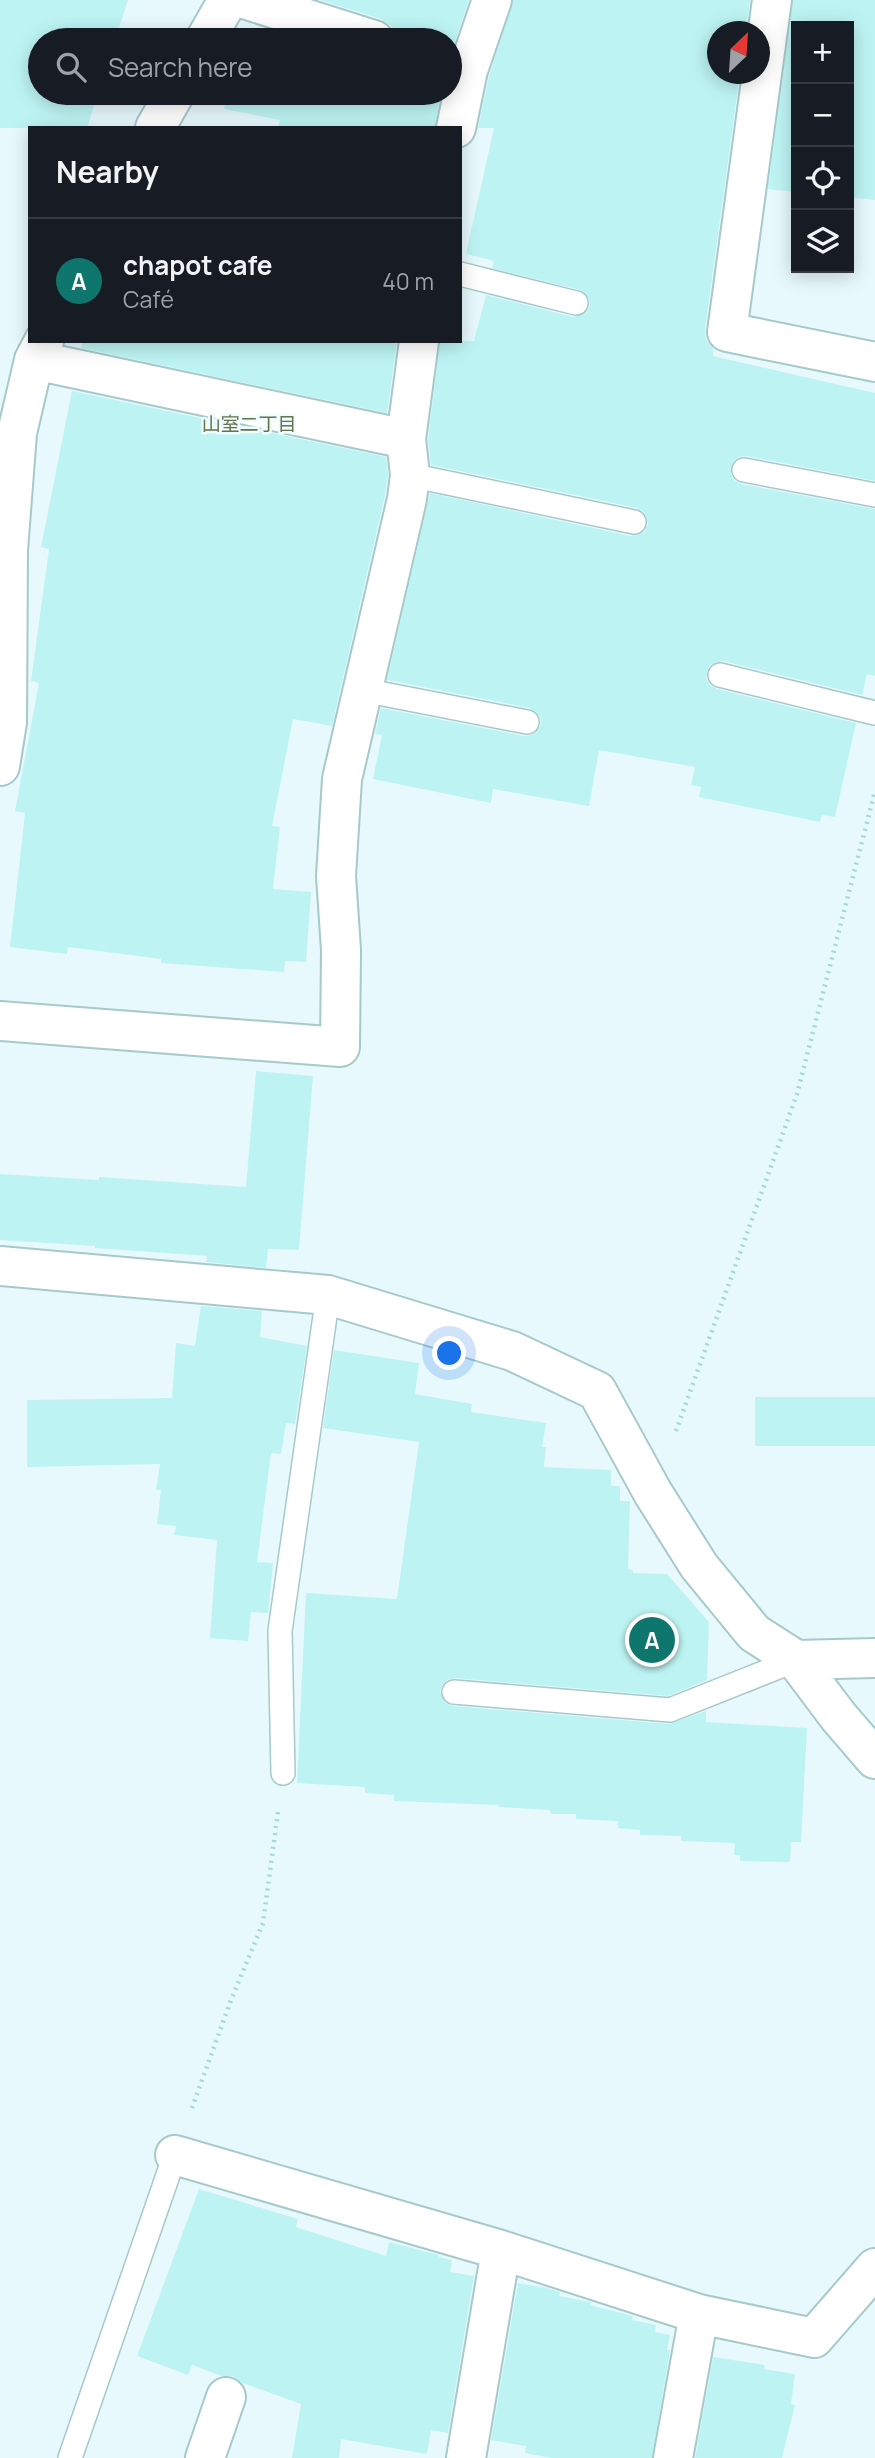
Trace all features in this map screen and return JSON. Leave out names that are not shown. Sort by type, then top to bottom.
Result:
[{"type":"street","points":[[212,28],[228,0]]},
{"type":"street","points":[[247,0],[336,28]]},
{"type":"street","points":[[462,61],[492,0]]},
{"type":"street","points":[[772,0],[727,332],[875,362]]},
{"type":"street","points":[[156,126],[168,105]]},
{"type":"street","points":[[456,126],[457,105]]},
{"type":"street","points":[[0,1021],[340,1047],[341,950],[336,876],[342,779],[407,499],[408,457],[419,343]]},
{"type":"street","points":[[0,766],[7,722],[4,651],[17,433],[39,351],[408,457]]},
{"type":"street","points":[[0,1266],[328,1295],[512,1351],[597,1391],[653,1493],[699,1566],[754,1633],[796,1660],[838,1716],[875,1759]]},
{"type":"street","points":[[796,1660],[875,1658]]},
{"type":"street","points":[[175,2155],[501,2250],[699,2314],[814,2338],[875,2268]]},
{"type":"street","points":[[466,2458],[501,2250]]},
{"type":"street","points":[[673,2458],[699,2314]]},
{"type":"street","points":[[205,2458],[226,2397]]},
{"type":"lane","points":[[462,274],[576,303]]},
{"type":"lane","points":[[408,457],[634,522]]},
{"type":"lane","points":[[744,470],[875,495]]},
{"type":"lane","points":[[720,675],[875,713]]},
{"type":"lane","points":[[363,690],[527,722]]},
{"type":"lane","points":[[283,1773],[280,1631],[328,1295]]},
{"type":"lane","points":[[454,1692],[670,1710],[796,1660]]},
{"type":"lane","points":[[70,2458],[175,2155]]},
{"type":"path","points":[[653,1493],[722,1308],[797,1094],[875,791]]},
{"type":"path","points":[[175,2155],[231,2000],[263,1923],[283,1773]]},
{"type":"building","points":[[0,0],[128,0],[119,28],[28,28],[28,105],[94,105],[88,126],[0,128]]},
{"type":"building","points":[[320,0],[469,0],[460,28],[392,28],[381,19]]},
{"type":"building","points":[[513,0],[750,0],[747,21],[707,21],[707,84],[739,84],[705,329],[706,339],[713,349],[713,356],[875,393],[875,481],[746,456],[733,461],[731,474],[734,480],[741,484],[875,509],[875,676],[867,674],[862,695],[723,661],[710,665],[706,678],[710,685],[717,689],[856,723],[835,817],[822,815],[820,822],[699,797],[701,787],[691,785],[695,767],[599,750],[589,806],[493,789],[491,803],[373,779],[382,735],[375,734],[381,708],[524,736],[532,735],[541,725],[540,717],[530,708],[387,680],[430,493],[631,536],[644,532],[648,524],[644,512],[637,508],[431,465],[428,439],[440,343],[474,341],[486,295],[573,317],[586,313],[590,306],[589,299],[580,290],[492,268],[494,261],[466,254],[494,128],[478,128],[489,76]]},
{"type":"building","points":[[793,0],[875,0],[875,200],[854,198],[854,21],[791,21],[791,191],[768,189]]},
{"type":"building","points":[[225,105],[439,105],[435,126],[278,126],[280,120],[224,109]]},
{"type":"building","points":[[82,343],[397,343],[387,413],[81,348]]},
{"type":"building","points":[[72,391],[386,457],[388,475],[385,495],[332,726],[293,719],[272,826],[280,827],[273,889],[311,892],[306,962],[285,961],[284,972],[161,963],[161,959],[68,947],[67,954],[10,947],[25,813],[15,811],[39,683],[31,681],[49,549],[41,547]]},
{"type":"building","points":[[256,1071],[313,1076],[299,1250],[268,1249],[266,1268],[206,1262],[207,1256],[0,1240],[0,1174],[99,1180],[99,1177],[246,1187]]},
{"type":"building","points":[[201,1306],[262,1311],[260,1337],[307,1346],[295,1424],[286,1423],[281,1454],[271,1453],[257,1562],[273,1563],[268,1613],[251,1612],[248,1641],[210,1638],[217,1540],[174,1535],[176,1526],[157,1524],[161,1490],[156,1490],[160,1464],[27,1467],[27,1400],[172,1398],[176,1343],[195,1346]]},
{"type":"building","points":[[334,1350],[419,1363],[415,1394],[472,1404],[471,1412],[546,1423],[542,1447],[546,1447],[544,1467],[611,1470],[611,1486],[620,1486],[620,1501],[630,1501],[628,1569],[633,1570],[633,1573],[667,1574],[709,1622],[707,1680],[668,1696],[455,1678],[442,1685],[440,1692],[446,1703],[453,1706],[669,1724],[706,1711],[706,1722],[807,1728],[801,1842],[791,1842],[790,1862],[740,1861],[740,1855],[734,1855],[735,1843],[681,1841],[681,1836],[640,1835],[640,1830],[618,1828],[618,1821],[576,1819],[576,1814],[551,1814],[550,1810],[499,1805],[394,1801],[394,1795],[365,1793],[365,1787],[297,1783],[306,1593],[397,1599],[419,1442],[323,1428]]},
{"type":"building","points":[[755,1397],[875,1397],[875,1446],[755,1446]]},
{"type":"building","points":[[199,2189],[298,2219],[296,2227],[386,2256],[389,2242],[439,2255],[452,2260],[450,2272],[474,2276],[448,2433],[431,2430],[427,2454],[341,2439],[339,2458],[292,2458],[301,2404],[243,2383],[232,2376],[222,2376],[192,2365],[188,2375],[137,2356]]},
{"type":"building","points":[[518,2283],[547,2288],[560,2292],[559,2296],[591,2302],[590,2305],[633,2316],[632,2320],[656,2325],[655,2332],[670,2335],[667,2350],[670,2350],[652,2458],[551,2458],[525,2453],[526,2446],[491,2440]]},
{"type":"building","points":[[713,2357],[765,2365],[764,2369],[795,2374],[791,2404],[795,2405],[782,2458],[695,2458]]},
{"type":"place","name":"chapot cafe","points":[[652,1640]]},
{"type":"district","name":"山室二丁目","points":[[249,424]]}]
